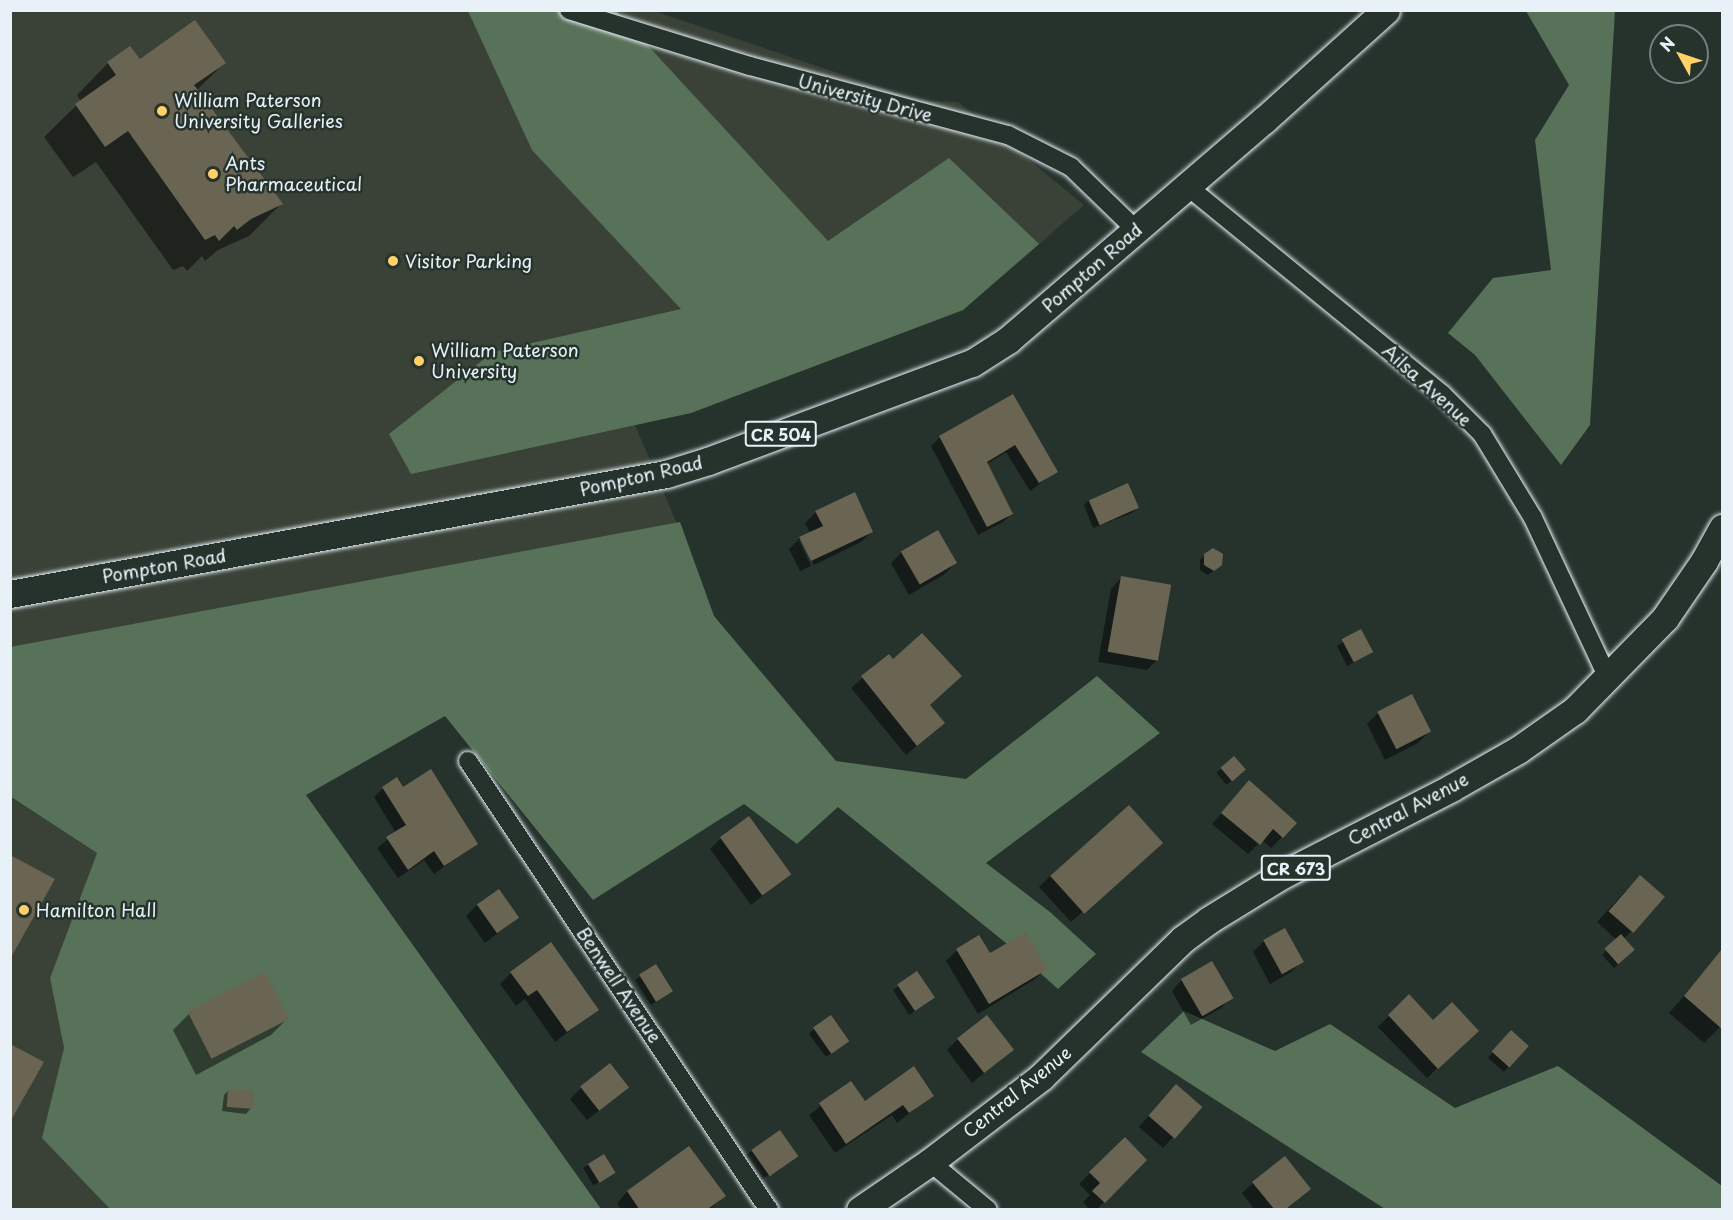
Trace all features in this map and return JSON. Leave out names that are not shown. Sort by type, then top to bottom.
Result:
[{"type":"main road","name":"Pompton Road","points":[[10,594],[666,474],[708,461],[933,379],[991,353],[1187,186],[1386,10]]},
{"type":"main road","name":"Central Avenue","points":[[860,1209],[930,1162],[1041,1077],[1183,939],[1209,920],[1282,875],[1451,788],[1518,750],[1575,710],[1665,618],[1704,561],[1722,528]]},
{"type":"street","name":"University Drive","points":[[569,10],[750,66],[1008,135],[1071,167],[1136,230]]},
{"type":"street","name":"Ailsa Avenue","points":[[1187,186],[1442,394],[1482,434],[1533,518],[1608,678]]},
{"type":"street","name":"Benwell Avenue","points":[[468,761],[770,1209]]},
{"type":"street","points":[[930,1162],[988,1209]]},
{"type":"shaded area","name":"William Paterson University","points":[[11,11],[654,11],[921,101],[958,102],[1084,205],[963,310],[691,413],[635,425],[677,524],[11,647]]},
{"type":"shaded area","points":[[10,797],[97,853],[50,978],[64,1048],[43,1138],[110,1209],[11,1209]]},
{"type":"green space","points":[[468,11],[616,11],[828,241],[949,158],[1039,244],[963,310],[691,413],[411,474],[389,434],[493,352],[681,309],[532,150]]},
{"type":"green space","points":[[1526,11],[1615,11],[1590,425],[1561,465],[1475,355],[1448,333],[1493,278],[1551,270],[1535,140],[1569,85]]},
{"type":"green space","points":[[680,522],[714,616],[836,761],[966,779],[1097,676],[1160,733],[986,863],[1050,912],[1096,954],[1058,989],[1012,948],[838,807],[797,844],[744,804],[593,900],[445,716],[306,795],[601,1209],[110,1209],[42,1138],[64,1048],[50,978],[97,853],[11,797],[10,647]]},
{"type":"green space","points":[[1184,1011],[1275,1051],[1330,1024],[1455,1108],[1558,1066],[1722,1186],[1722,1209],[1385,1209],[1141,1052]]},
{"type":"building","points":[[195,20],[226,63],[194,85],[283,204],[251,219],[237,230],[234,226],[219,241],[215,235],[205,240],[128,131],[105,147],[75,104],[116,75],[107,62],[130,46],[140,59]]},
{"type":"building","points":[[1013,394],[1058,472],[1039,483],[1015,445],[987,462],[1013,514],[987,527],[939,436]]},
{"type":"building","points":[[1128,483],[1139,508],[1100,525],[1089,500]]},
{"type":"building","points":[[855,492],[873,532],[811,561],[799,537],[823,526],[815,511]]},
{"type":"building","points":[[938,530],[957,563],[920,584],[901,552]]},
{"type":"building","points":[[1213,548],[1223,554],[1222,565],[1214,571],[1204,565],[1204,554]]},
{"type":"building","points":[[1121,576],[1171,585],[1158,661],[1108,652]]},
{"type":"building","points":[[1361,629],[1373,652],[1354,662],[1342,639]]},
{"type":"building","points":[[922,633],[962,676],[930,705],[945,723],[917,746],[861,676],[889,654],[893,659]]},
{"type":"building","points":[[1412,694],[1431,731],[1396,749],[1377,712]]},
{"type":"building","points":[[1234,756],[1246,770],[1232,781],[1220,768]]},
{"type":"building","points":[[431,769],[478,844],[444,866],[434,851],[408,870],[386,837],[406,825],[382,787],[397,777],[403,787]]},
{"type":"building","points":[[1249,780],[1297,823],[1283,838],[1273,829],[1260,845],[1221,813]]},
{"type":"building","points":[[1129,805],[1163,843],[1084,914],[1050,876]]},
{"type":"building","points":[[749,816],[791,874],[762,895],[720,837]]},
{"type":"building","name":"Hamilton Hall","points":[[10,855],[55,879],[10,959]]},
{"type":"building","points":[[1640,875],[1665,897],[1633,933],[1609,911]]},
{"type":"building","points":[[499,889],[519,918],[497,933],[477,904]]},
{"type":"building","points":[[1285,928],[1304,962],[1282,974],[1263,940]]},
{"type":"building","points":[[1026,932],[1048,969],[989,1004],[956,949],[979,935],[990,953]]},
{"type":"building","points":[[1621,934],[1635,950],[1618,964],[1604,948]]},
{"type":"building","points":[[551,942],[599,1010],[567,1032],[537,990],[528,996],[510,972]]},
{"type":"building","points":[[1722,949],[1722,1029],[1684,996]]},
{"type":"building","points":[[1212,961],[1234,998],[1202,1016],[1181,979]]},
{"type":"building","points":[[656,964],[673,991],[656,1002],[639,975]]},
{"type":"building","points":[[917,971],[935,998],[915,1011],[897,984]]},
{"type":"building","points":[[265,972],[289,1019],[212,1059],[187,1011]]},
{"type":"building","points":[[1409,994],[1433,1020],[1452,1002],[1479,1031],[1438,1069],[1388,1015]]},
{"type":"building","points":[[831,1015],[849,1041],[831,1054],[813,1028]]},
{"type":"building","points":[[987,1015],[1014,1050],[984,1073],[957,1038]]},
{"type":"building","points":[[1511,1030],[1529,1046],[1509,1068],[1492,1052]]},
{"type":"building","points":[[10,1044],[44,1062],[10,1122]]},
{"type":"building","points":[[610,1063],[629,1087],[599,1111],[580,1086]]},
{"type":"building","points":[[914,1066],[934,1096],[909,1113],[903,1105],[846,1144],[819,1103],[851,1081],[865,1101]]},
{"type":"building","points":[[1176,1084],[1202,1107],[1175,1139],[1148,1116]]},
{"type":"building","points":[[228,1089],[254,1091],[253,1109],[227,1107]]},
{"type":"building","points":[[780,1130],[798,1156],[770,1176],[751,1150]]},
{"type":"building","points":[[1125,1137],[1147,1160],[1105,1203],[1092,1191],[1100,1183],[1089,1172]]},
{"type":"building","points":[[689,1146],[726,1196],[708,1209],[639,1209],[627,1191]]},
{"type":"building","points":[[604,1154],[616,1173],[600,1183],[588,1164]]},
{"type":"building","points":[[1285,1156],[1311,1189],[1286,1209],[1274,1209],[1252,1182]]},
{"type":"place","name":"William Paterson University Galleries","points":[[162,111]]},
{"type":"place","name":"Ants Pharmaceutical","points":[[213,174]]},
{"type":"place","name":"Visitor Parking","points":[[393,261]]},
{"type":"place","name":"William Paterson University","points":[[419,361]]},
{"type":"place","name":"Hamilton Hall","points":[[24,910]]}]
